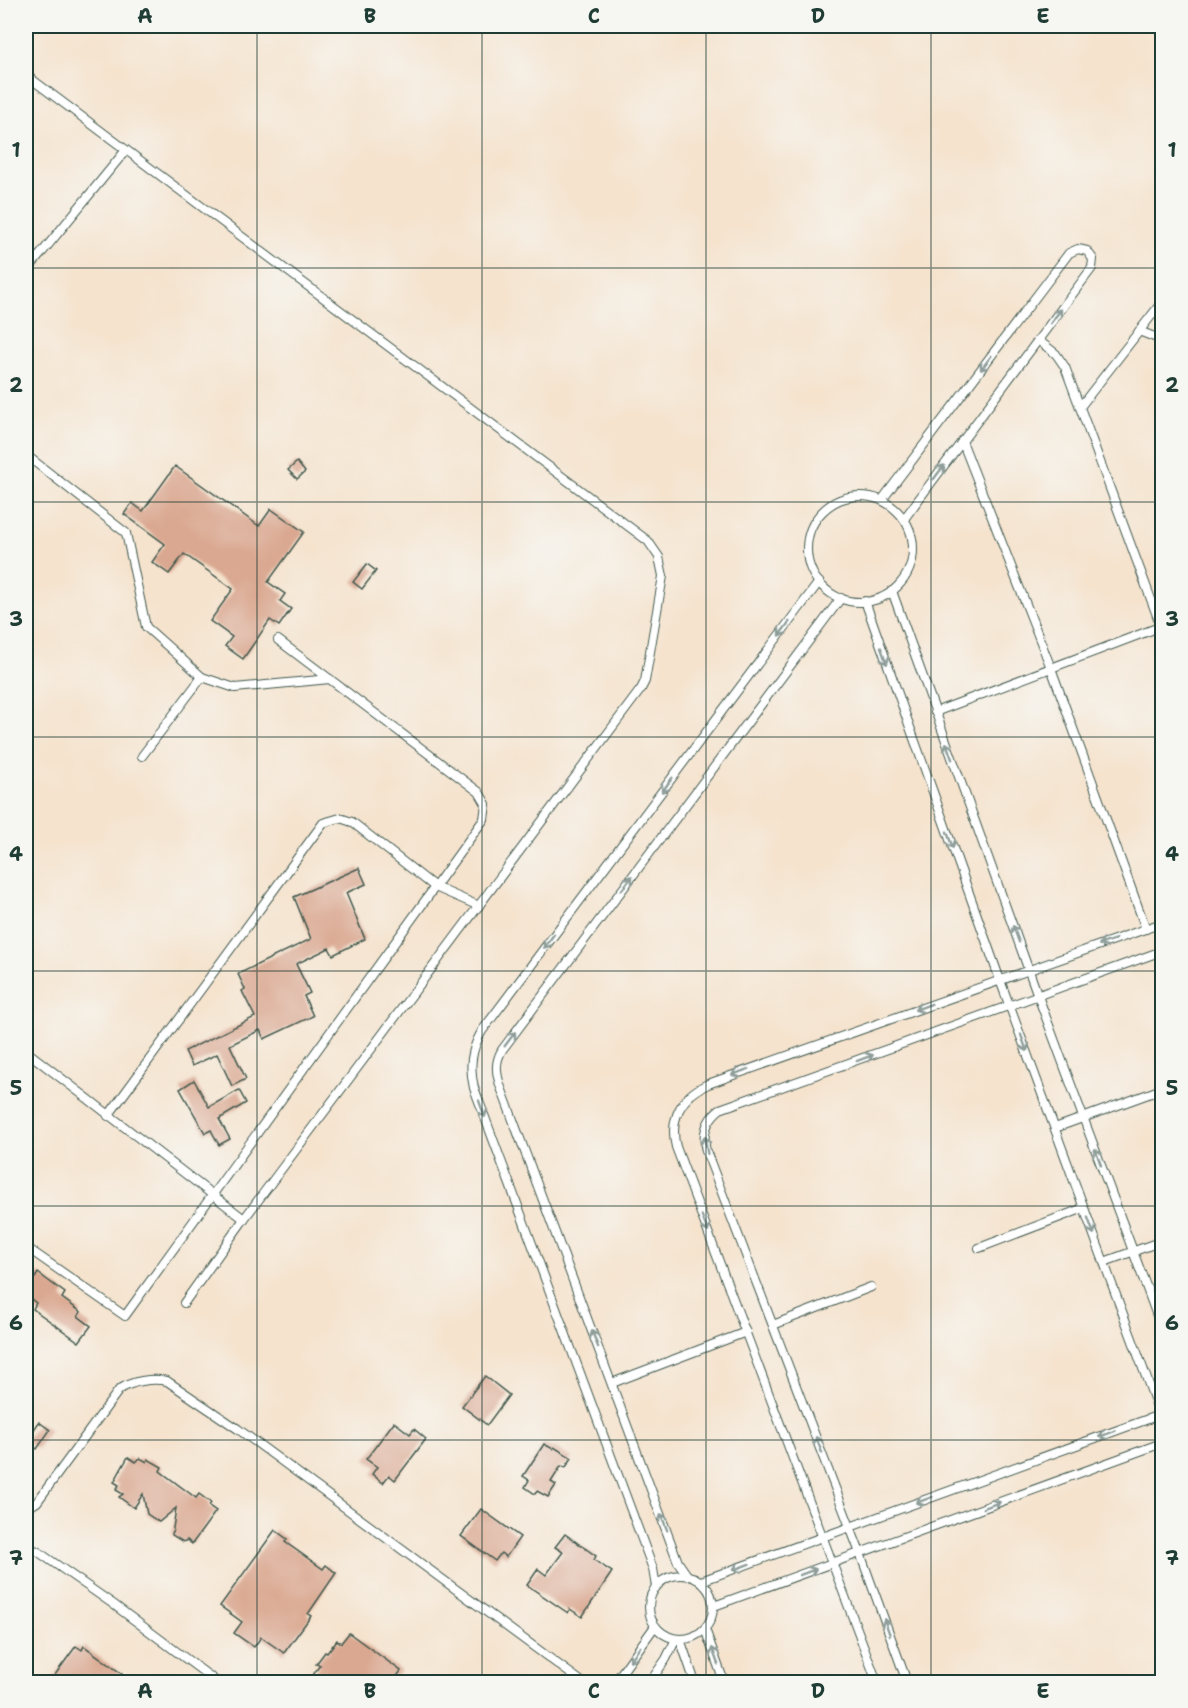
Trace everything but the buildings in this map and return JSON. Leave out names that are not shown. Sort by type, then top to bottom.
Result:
[{"type":"lane","points":[[26,75],[648,541],[659,557],[663,576],[645,681],[244,1219],[184,1303]]},
{"type":"lane","points":[[26,272],[126,150]]},
{"type":"lane","points":[[882,500],[1070,253],[1078,249],[1087,251],[1093,259],[1092,268],[904,519]]},
{"type":"lane","points":[[1080,407],[1162,302]]},
{"type":"lane","points":[[1139,331],[1162,340]]},
{"type":"lane","points":[[935,711],[1162,627],[1061,360],[1038,340]]},
{"type":"lane","points":[[962,441],[1051,668],[1146,929]]},
{"type":"lane","points":[[26,455],[126,533],[146,627],[202,677],[235,688],[330,679]]},
{"type":"lane","points":[[862,496],[882,500],[898,511],[904,519],[912,537],[912,557],[905,576],[892,591],[879,598],[864,601],[841,598],[829,592],[819,582],[809,564],[807,544],[813,525],[825,509],[842,499],[862,496]]},
{"type":"lane","points":[[656,1587],[652,1569],[474,1088],[471,1077],[472,1055],[482,1031],[819,582]]},
{"type":"lane","points":[[892,591],[1038,996],[1162,1329]]},
{"type":"lane","points":[[687,1575],[678,1562],[496,1069],[499,1056],[841,598]]},
{"type":"lane","points":[[701,1581],[1162,1416],[1000,980],[864,601]]},
{"type":"lane","points":[[26,1248],[125,1316],[484,819],[486,804],[479,792],[278,640]]},
{"type":"lane","points":[[142,756],[202,677]]},
{"type":"lane","points":[[108,1116],[323,823],[340,818],[352,822],[435,887],[479,906]]},
{"type":"lane","points":[[877,1683],[676,1147],[674,1122],[676,1114],[692,1093],[708,1084],[1162,923]]},
{"type":"lane","points":[[907,1683],[860,1553],[706,1151],[704,1136],[709,1120],[720,1109],[1162,951]]},
{"type":"lane","points":[[26,1052],[244,1219]]},
{"type":"lane","points":[[1055,1128],[1162,1089]]},
{"type":"lane","points":[[979,1248],[1084,1208]]},
{"type":"lane","points":[[1104,1262],[1162,1241]]},
{"type":"lane","points":[[772,1324],[871,1287]]},
{"type":"lane","points":[[612,1383],[746,1332]]},
{"type":"lane","points":[[26,1509],[34,1506],[119,1390],[129,1384],[157,1380],[167,1382],[238,1429],[582,1683]]},
{"type":"lane","points":[[714,1606],[1162,1443]]},
{"type":"lane","points":[[26,1547],[37,1551],[94,1591],[217,1683]]},
{"type":"lane","points":[[687,1575],[701,1581],[708,1588],[714,1606],[713,1615],[705,1629],[693,1637],[678,1639],[667,1636],[655,1626],[649,1614],[649,1605],[656,1587],[670,1577],[687,1575]]},
{"type":"lane","points":[[615,1683],[655,1626]]},
{"type":"lane","points":[[705,1629],[724,1683]]},
{"type":"lane","points":[[650,1683],[678,1639]]},
{"type":"lane","points":[[678,1639],[695,1683]]}]
